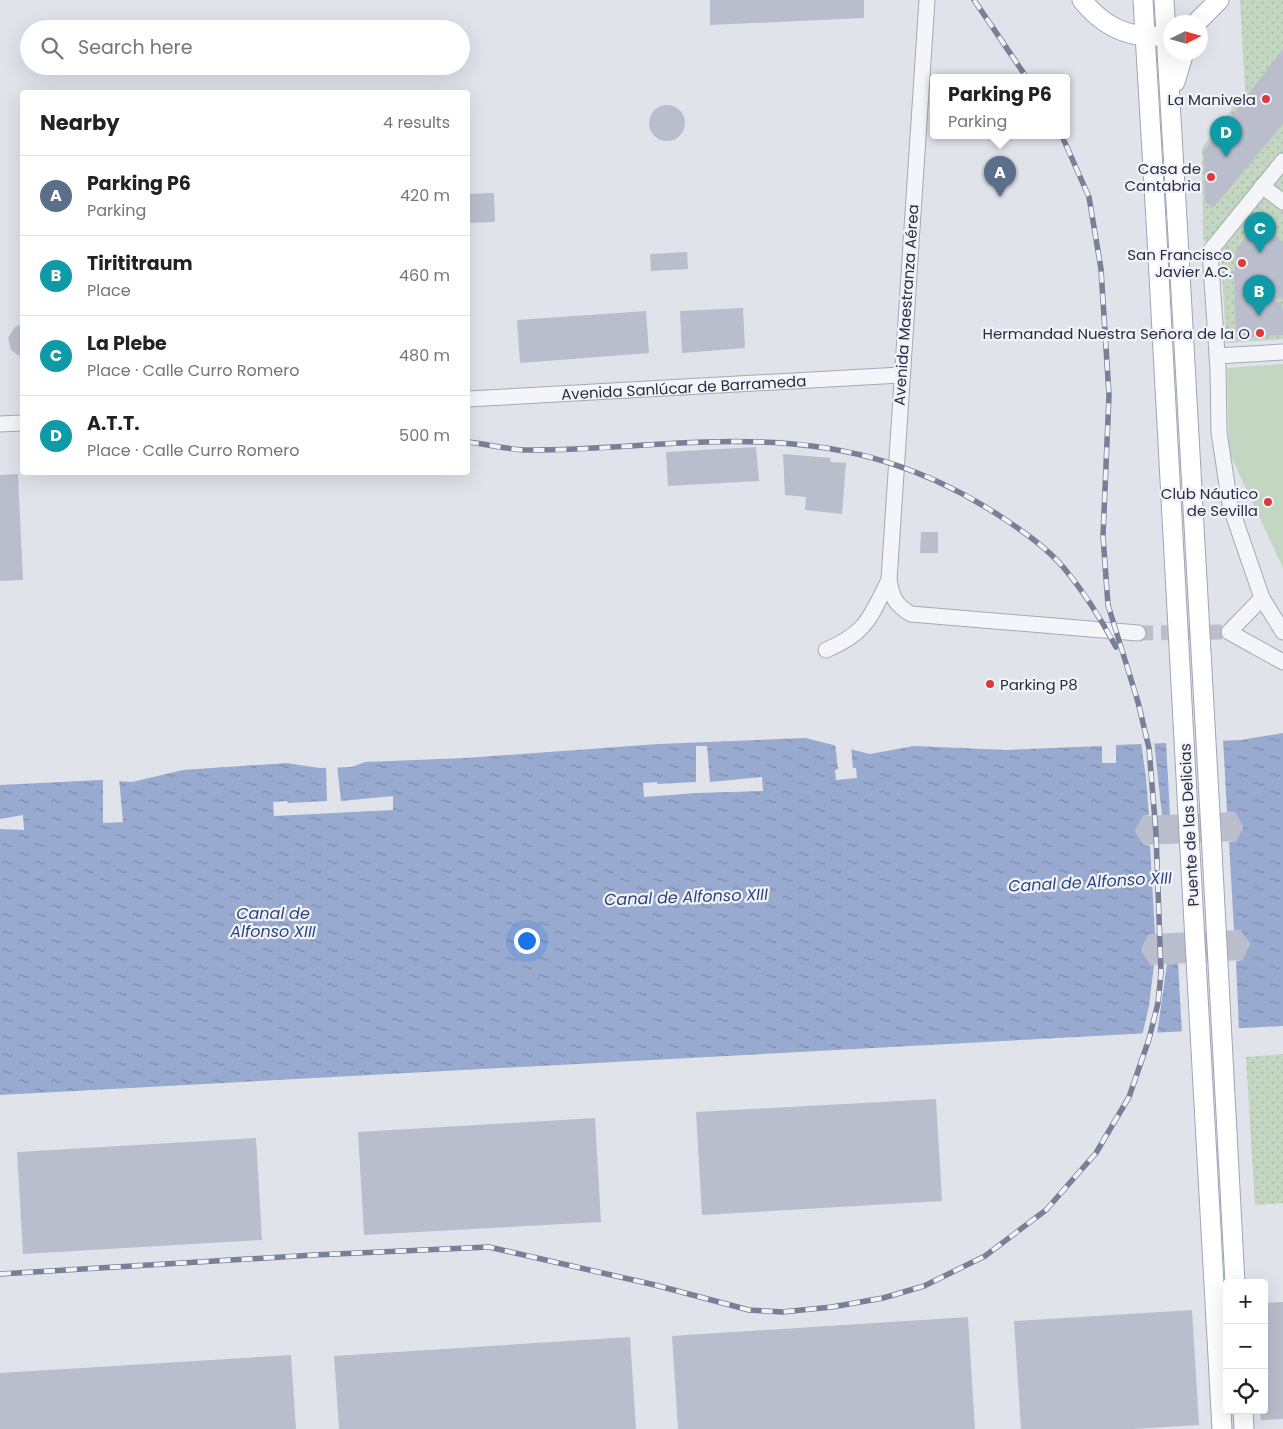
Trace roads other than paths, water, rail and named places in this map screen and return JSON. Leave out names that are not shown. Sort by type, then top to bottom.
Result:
[{"type":"main road","points":[[1082,0],[1092,12],[1121,32],[1145,37],[1163,35]]},
{"type":"main road","name":"Puente de las Delicias","points":[[1143,0],[1222,1429]]},
{"type":"main road","points":[[1164,0],[1166,15]]},
{"type":"main road","points":[[1205,15],[1217,4],[1234,0]]},
{"type":"main road","points":[[1121,32],[1136,56],[1148,87]]},
{"type":"main road","points":[[1170,60],[1172,98]]},
{"type":"main road","points":[[1172,98],[1182,60]]},
{"type":"main road","name":"Puente de las Delicias","points":[[1172,98],[1235,1279]]},
{"type":"main road","points":[[1243,1414],[1244,1429]]},
{"type":"street","name":"Avenida Maestranza Aérea","points":[[927,0],[889,580],[892,598],[899,607],[911,614],[1138,633]]},
{"type":"street","points":[[1283,160],[1210,251],[1217,356],[1219,432],[1230,505],[1262,598],[1283,632]]},
{"type":"street","points":[[1262,186],[1283,202]]},
{"type":"street","points":[[1217,356],[1283,352]]},
{"type":"street","name":"Avenida Sanlúcar de Barrameda","points":[[470,399],[902,375]]},
{"type":"street","points":[[0,424],[20,423]]},
{"type":"street","points":[[826,650],[845,642],[865,625],[889,580]]},
{"type":"street","points":[[1262,598],[1229,632],[1283,662]]},
{"type":"water","name":"Canal de Alfonso XIII","points":[[1283,733],[1283,1026],[0,1095],[0,785],[101,780],[132,782],[183,770],[287,763],[319,768],[352,767],[365,762],[465,758],[658,744],[805,738],[870,754],[914,746],[1007,750],[1102,746],[1102,763],[1116,763],[1116,745],[1241,740]]},
{"type":"tunnel","points":[[1138,633],[1229,632]]},
{"type":"railway","points":[[974,0],[1024,74]]},
{"type":"railway","points":[[0,1274],[314,1255],[489,1247],[655,1285],[749,1310],[782,1312],[832,1307],[883,1298],[924,1286],[985,1256],[1046,1210],[1096,1153],[1129,1097],[1149,1039],[1158,1003],[1161,973],[1156,833],[1149,748],[1138,702],[1108,605],[1103,536],[1109,395],[1101,269],[1089,197],[1063,139]]},
{"type":"railway","points":[[470,442],[510,449],[554,450],[702,442],[761,442],[827,448],[888,462],[946,485],[1003,518],[1035,541],[1071,577],[1092,606],[1116,647]]},
{"type":"place","name":"La Manivela","points":[[1266,99]]},
{"type":"place","name":"A.T.T.","points":[[1226,157]]},
{"type":"place","name":"Casa de Cantabria","points":[[1211,177]]},
{"type":"place","name":"Parking P6","points":[[1000,197]]},
{"type":"place","name":"La Plebe","points":[[1260,253]]},
{"type":"place","name":"San Francisco Javier A.C.","points":[[1242,263]]},
{"type":"place","name":"Tirititraum","points":[[1259,316]]},
{"type":"place","name":"Hermandad Nuestra Señora de la O","points":[[1260,333]]},
{"type":"place","name":"Club Náutico de Sevilla","points":[[1268,502]]},
{"type":"place","name":"Parking P8","points":[[990,684]]}]
